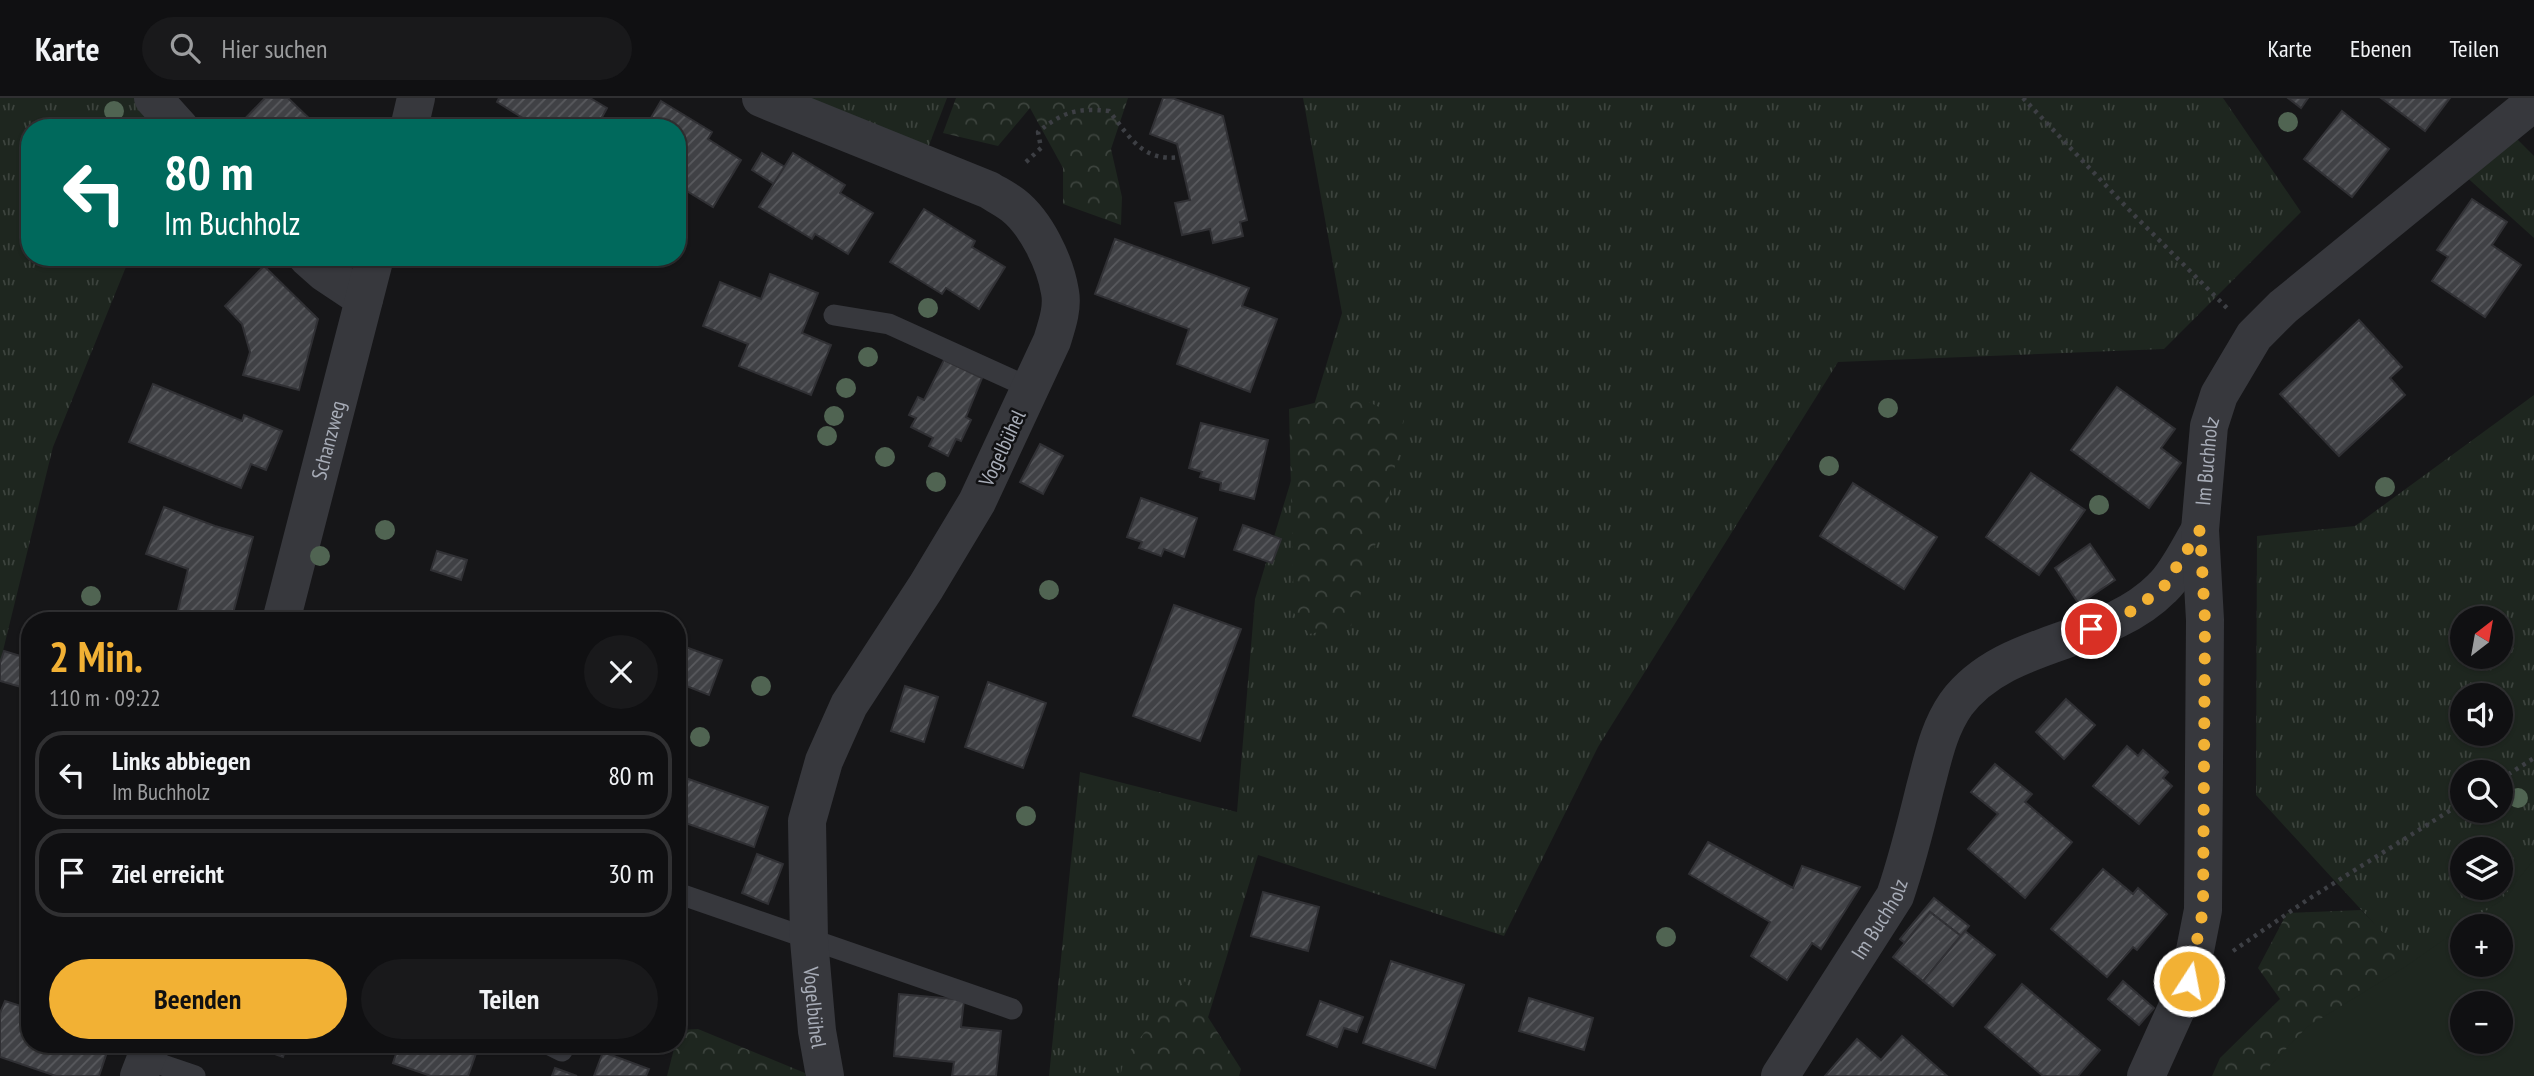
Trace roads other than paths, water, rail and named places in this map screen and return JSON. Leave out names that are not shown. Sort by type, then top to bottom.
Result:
[{"type":"street","points":[[153,98],[172,119]]},
{"type":"street","points":[[411,119],[416,98]]},
{"type":"street","name":"Vogelbühel","points":[[761,98],[989,190],[1015,206],[1050,259],[1060,293],[1059,319],[1052,341],[977,502],[926,587],[849,705],[824,761],[807,821],[809,940],[817,1031],[825,1076]]},
{"type":"street","name":"Im Buchholz","points":[[1780,1076],[1895,896],[1940,732],[1956,704],[1976,682],[2021,656],[2127,614],[2163,588],[2200,530],[2209,426],[2219,395],[2254,336],[2283,307],[2534,102]]},
{"type":"street","points":[[317,266],[364,299]]},
{"type":"street","name":"Schanzweg","points":[[283,612],[373,266]]},
{"type":"street","points":[[2146,1076],[2189,981],[2203,910],[2205,620],[2200,530]]},
{"type":"lane","points":[[834,315],[889,324],[1030,388]]},
{"type":"lane","name":"Vogelbühel","points":[[686,896],[1013,1009]]},
{"type":"lane","points":[[145,1060],[195,1076]]}]
